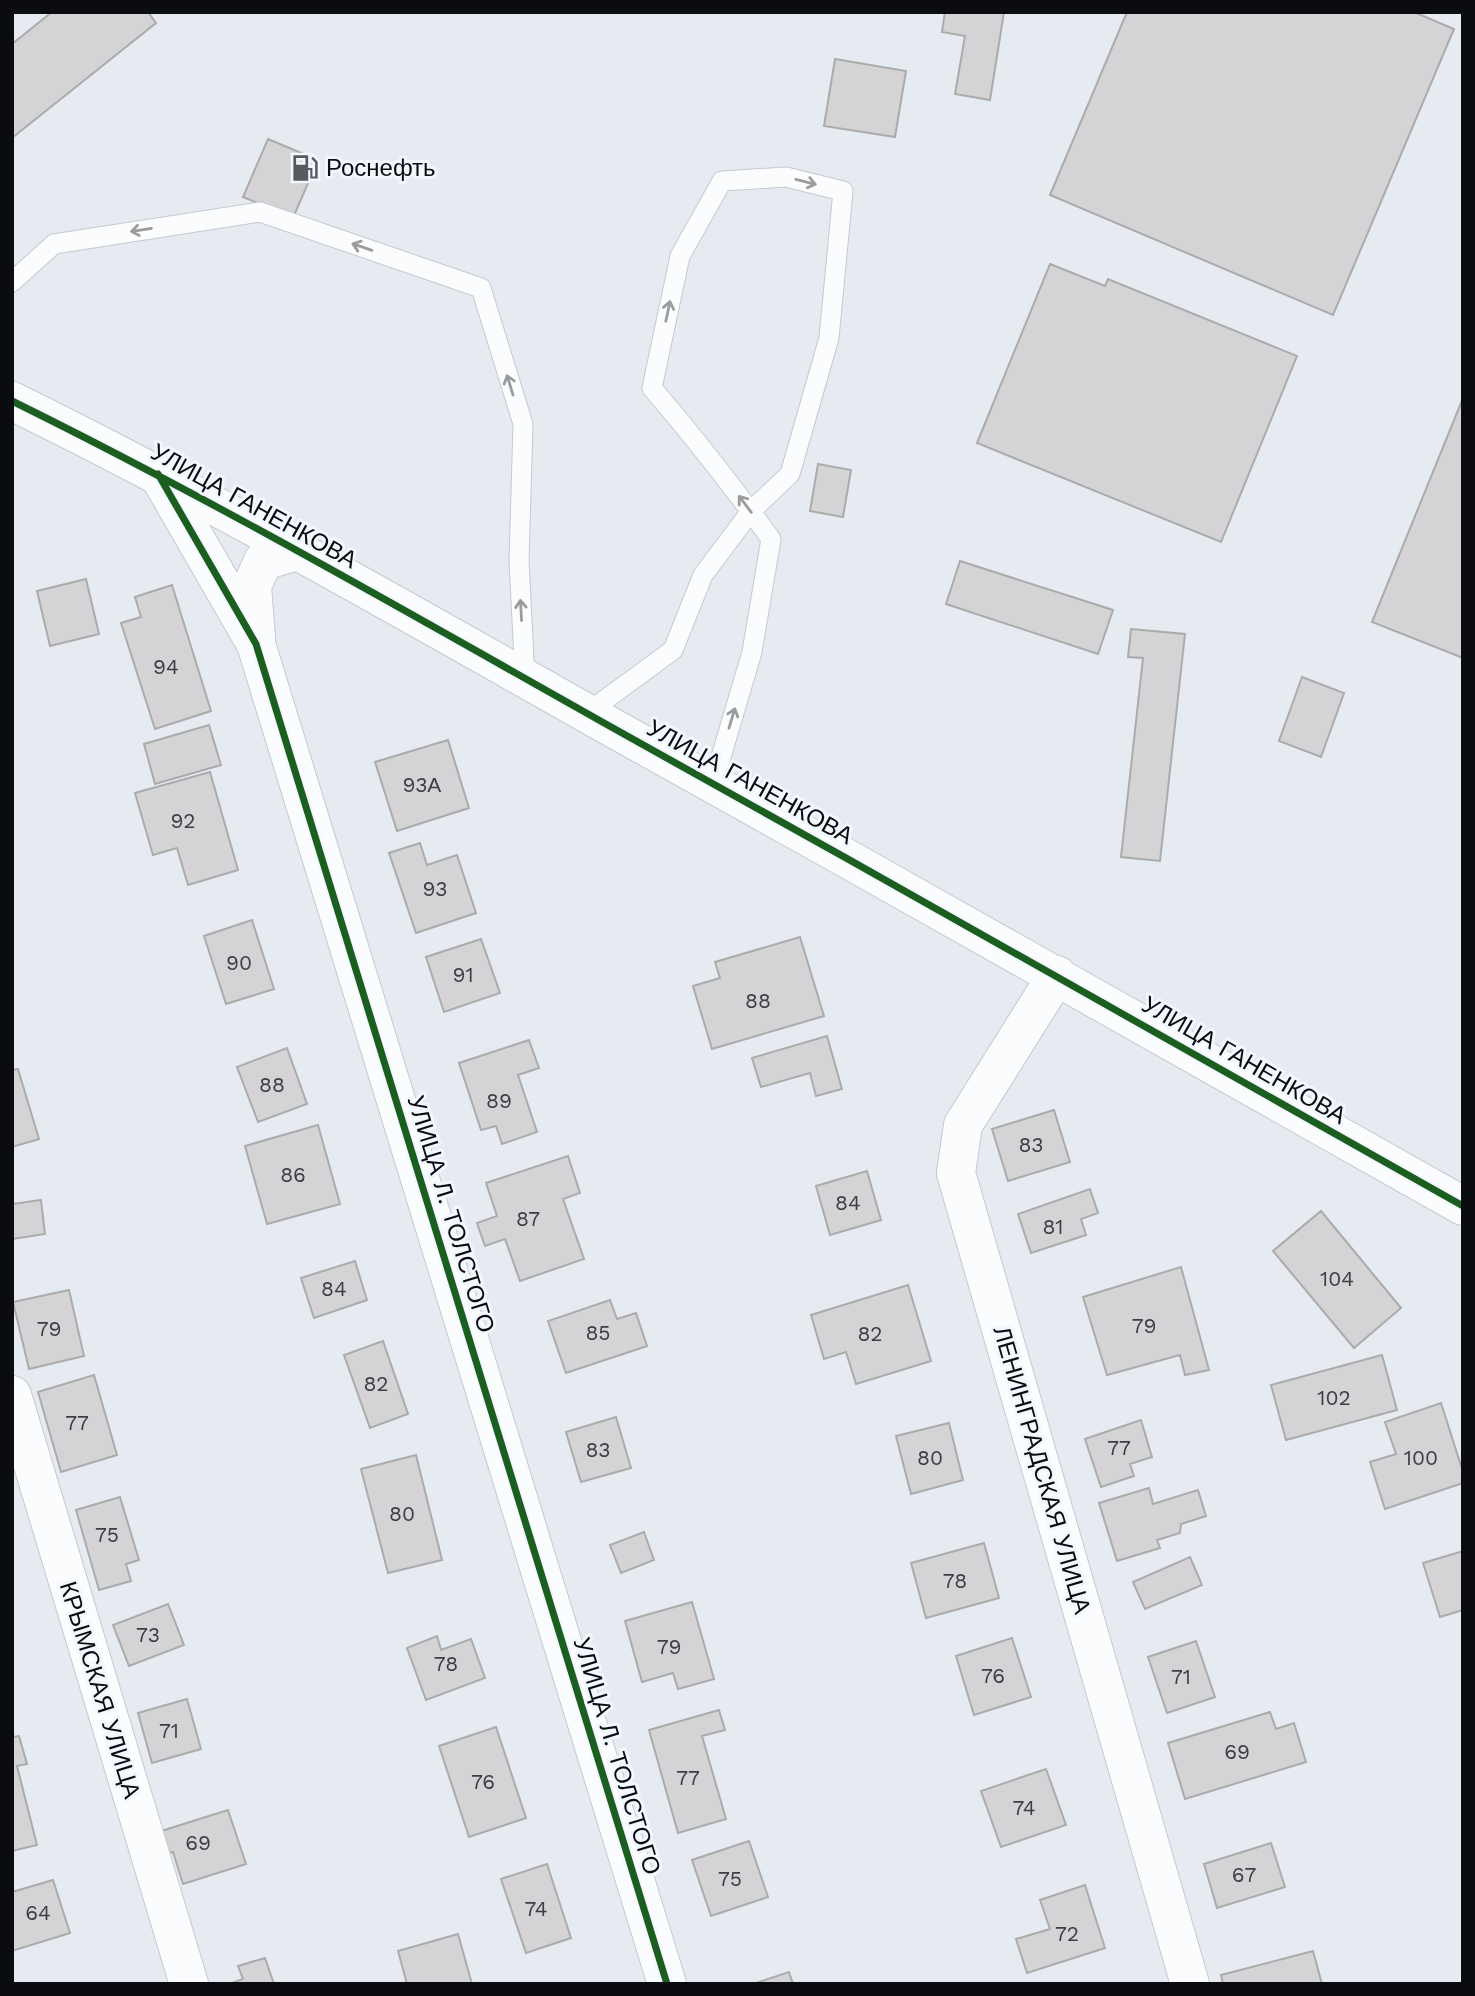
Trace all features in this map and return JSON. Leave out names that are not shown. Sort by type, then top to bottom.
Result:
[{"type":"street","name":"УЛИЦА ГАНЕНКОВА","points":[[12,401],[158,474],[297,551],[1057,975],[1463,1206]]},
{"type":"street","name":"УЛИЦА Л. ТОЛСТОГО","points":[[158,474],[256,644],[667,1984]]},
{"type":"street","name":"УЛИЦА Л. ТОЛСТОГО","points":[[256,644],[252,586],[262,561],[297,551]]},
{"type":"street","name":"ЛЕНИНГРАДСКАЯ УЛИЦА","points":[[1057,975],[963,1125],[956,1173],[1190,1984]]},
{"type":"street","name":"КРЫМСКАЯ УЛИЦА","points":[[12,1395],[189,1984]]},
{"type":"lane","points":[[587,713],[673,650],[703,575],[751,511],[790,474],[829,338],[843,191],[786,177],[722,181],[680,256],[652,388],[702,446],[751,511],[771,539],[752,652],[713,784]]},
{"type":"lane","points":[[12,282],[54,244],[260,212],[481,288],[523,424],[519,561],[525,678]]},
{"type":"building","points":[[52,12],[148,12],[156,23],[12,138],[12,44]]},
{"type":"building","points":[[945,12],[1004,12],[990,100],[955,94],[965,36],[942,32]]},
{"type":"building","points":[[1127,12],[1414,12],[1454,29],[1333,315],[1050,195]]},
{"type":"building","points":[[835,59],[906,71],[895,137],[824,126]]},
{"type":"building","points":[[268,139],[318,160],[293,218],[243,197]]},
{"type":"building","points":[[1050,264],[1105,286],[1108,279],[1297,356],[1221,542],[977,443]]},
{"type":"building","points":[[1463,398],[1463,658],[1372,622]]},
{"type":"building","points":[[818,464],[851,470],[843,517],[810,511]]},
{"type":"building","points":[[960,561],[1113,610],[1098,654],[946,604]]},
{"type":"building","points":[[86,579],[99,634],[50,646],[37,591]]},
{"type":"building","points":[[172,585],[211,711],[155,729],[121,623],[141,617],[135,597]]},
{"type":"building","points":[[1131,629],[1185,634],[1160,861],[1121,857],[1143,658],[1128,657]]},
{"type":"building","points":[[1302,677],[1344,693],[1321,757],[1279,741]]},
{"type":"building","points":[[209,725],[221,765],[155,784],[144,744]]},
{"type":"building","points":[[448,740],[469,808],[397,831],[375,762]]},
{"type":"building","points":[[210,772],[238,870],[188,885],[177,848],[153,855],[135,793]]},
{"type":"building","points":[[420,843],[427,865],[457,855],[476,913],[416,933],[389,853]]},
{"type":"building","points":[[252,920],[274,989],[226,1004],[204,936]]},
{"type":"building","points":[[800,937],[824,1016],[712,1049],[693,986],[720,978],[715,962]]},
{"type":"building","points":[[481,939],[500,993],[444,1012],[426,957]]},
{"type":"building","points":[[827,1036],[842,1089],[816,1096],[810,1073],[761,1087],[752,1058]]},
{"type":"building","points":[[529,1040],[539,1068],[518,1075],[537,1132],[502,1144],[496,1126],[481,1130],[459,1063]]},
{"type":"building","points":[[287,1048],[307,1104],[258,1122],[237,1067]]},
{"type":"building","points":[[18,1069],[39,1139],[12,1147],[12,1070]]},
{"type":"building","points":[[1054,1110],[1070,1162],[1008,1181],[992,1129]]},
{"type":"building","points":[[318,1125],[340,1204],[267,1224],[245,1146]]},
{"type":"building","points":[[568,1156],[580,1193],[563,1199],[584,1259],[520,1281],[505,1239],[485,1246],[477,1223],[497,1216],[486,1183]]},
{"type":"building","points":[[867,1171],[881,1220],[830,1235],[816,1186]]},
{"type":"building","points":[[1090,1189],[1098,1213],[1081,1219],[1086,1235],[1031,1253],[1018,1214]]},
{"type":"building","points":[[41,1200],[45,1234],[12,1239],[12,1204]]},
{"type":"building","points":[[1321,1211],[1401,1308],[1354,1348],[1273,1251]]},
{"type":"building","points":[[355,1261],[367,1300],[314,1318],[301,1278]]},
{"type":"building","points":[[1181,1267],[1209,1370],[1185,1375],[1180,1355],[1107,1375],[1083,1297]]},
{"type":"building","points":[[908,1285],[931,1361],[856,1384],[846,1352],[824,1359],[811,1315]]},
{"type":"building","points":[[69,1290],[84,1356],[29,1369],[13,1302]]},
{"type":"building","points":[[610,1300],[617,1319],[636,1313],[647,1346],[566,1373],[548,1321]]},
{"type":"building","points":[[383,1341],[408,1414],[370,1428],[344,1355]]},
{"type":"building","points":[[1382,1355],[1397,1410],[1286,1440],[1271,1385]]},
{"type":"building","points":[[94,1375],[117,1455],[61,1472],[38,1392]]},
{"type":"building","points":[[1441,1403],[1463,1472],[1463,1483],[1385,1509],[1370,1462],[1396,1454],[1385,1422]]},
{"type":"building","points":[[616,1417],[631,1468],[581,1482],[566,1432]]},
{"type":"building","points":[[1141,1420],[1152,1457],[1130,1464],[1134,1476],[1101,1487],[1085,1439]]},
{"type":"building","points":[[949,1423],[963,1480],[911,1494],[896,1436]]},
{"type":"building","points":[[416,1455],[442,1560],[388,1573],[361,1469]]},
{"type":"building","points":[[1149,1488],[1153,1504],[1198,1490],[1206,1516],[1181,1524],[1180,1533],[1157,1540],[1160,1548],[1117,1561],[1099,1503]]},
{"type":"building","points":[[120,1497],[139,1560],[126,1564],[131,1581],[99,1590],[76,1510]]},
{"type":"building","points":[[644,1532],[654,1560],[621,1573],[610,1545]]},
{"type":"building","points":[[984,1543],[999,1598],[926,1618],[911,1563]]},
{"type":"building","points":[[1463,1551],[1463,1610],[1440,1617],[1423,1563]]},
{"type":"building","points":[[1190,1557],[1202,1585],[1145,1609],[1133,1582]]},
{"type":"building","points":[[692,1602],[714,1679],[678,1689],[673,1673],[642,1682],[625,1621]]},
{"type":"building","points":[[168,1604],[184,1645],[129,1666],[113,1625]]},
{"type":"building","points":[[437,1636],[441,1650],[471,1639],[485,1678],[426,1700],[407,1648]]},
{"type":"building","points":[[1012,1638],[1031,1697],[974,1715],[956,1656]]},
{"type":"building","points":[[1196,1641],[1215,1697],[1167,1713],[1148,1657]]},
{"type":"building","points":[[187,1699],[201,1749],[152,1763],[138,1713]]},
{"type":"building","points":[[719,1710],[725,1730],[702,1736],[726,1819],[678,1833],[649,1730]]},
{"type":"building","points":[[1270,1712],[1276,1729],[1294,1723],[1306,1762],[1185,1799],[1168,1743]]},
{"type":"building","points":[[496,1727],[526,1818],[469,1837],[439,1746]]},
{"type":"building","points":[[19,1736],[27,1764],[17,1766],[37,1845],[12,1851],[12,1737]]},
{"type":"building","points":[[1046,1769],[1066,1825],[1001,1847],[981,1791]]},
{"type":"building","points":[[228,1810],[246,1864],[183,1884],[173,1852],[162,1855],[155,1833]]},
{"type":"building","points":[[749,1841],[768,1897],[711,1916],[692,1860]]},
{"type":"building","points":[[1271,1843],[1285,1887],[1217,1908],[1204,1864]]},
{"type":"building","points":[[547,1864],[571,1938],[526,1953],[501,1879]]},
{"type":"building","points":[[53,1880],[70,1933],[12,1951],[12,1892]]},
{"type":"building","points":[[1085,1885],[1105,1948],[1027,1973],[1016,1939],[1050,1929],[1040,1900]]},
{"type":"building","points":[[458,1934],[472,1984],[407,1984],[398,1951]]},
{"type":"building","points":[[1313,1951],[1322,1984],[1223,1984],[1221,1975]]},
{"type":"building","points":[[265,1958],[274,1984],[229,1984],[243,1979],[238,1966]]},
{"type":"building","points":[[789,1972],[793,1984],[756,1984],[756,1983]]},
{"type":"cycle path","points":[[12,401],[89,439],[315,560],[1463,1206]]},
{"type":"cycle path","points":[[158,474],[256,644],[667,1984]]},
{"type":"place","name":"Роснефть","points":[[305,168]]}]
